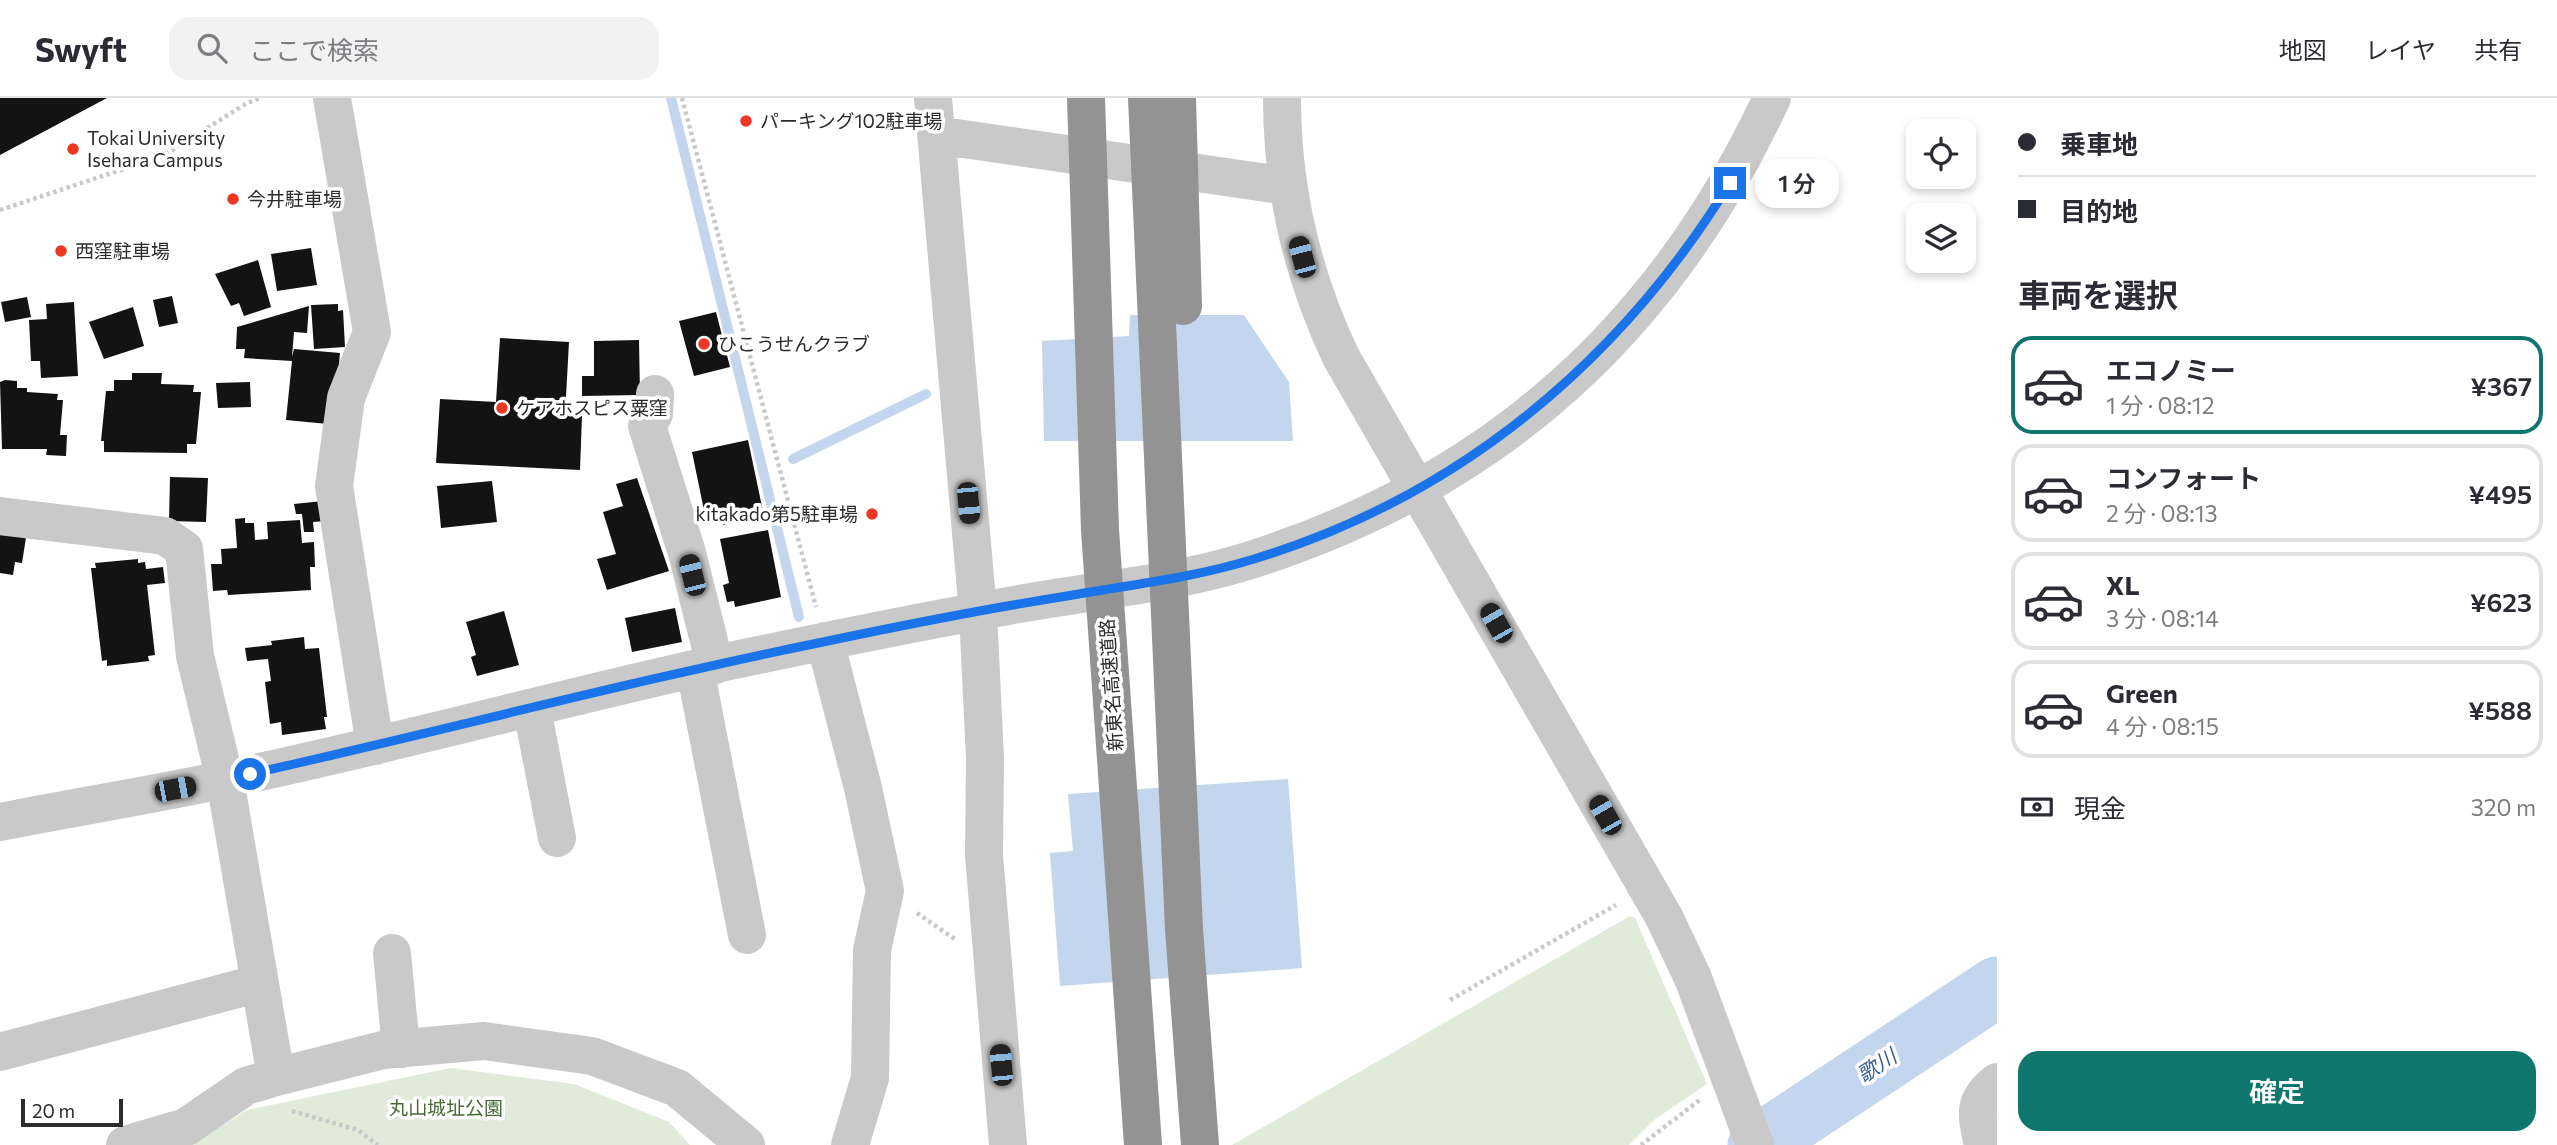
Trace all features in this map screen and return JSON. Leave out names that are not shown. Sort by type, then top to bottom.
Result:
[{"type":"highway","points":[[1060,98],[1100,530]]},
{"type":"highway","name":"新東名高速道路","points":[[1086,98],[1100,530],[1143,1145]]},
{"type":"highway","points":[[1147,98],[1184,929],[1200,1145]]},
{"type":"highway","points":[[1176,741],[1187,478],[1177,98]]},
{"type":"street","points":[[332,98],[372,332],[346,398],[334,486],[375,746]]},
{"type":"street","points":[[933,98],[978,612],[985,759],[984,855],[1008,1145]]},
{"type":"street","points":[[1282,98],[1282,142],[1298,242],[1320,312],[1341,356],[1647,887],[1693,978],[1755,1145]]},
{"type":"street","points":[[0,821],[225,780],[825,641],[1179,577],[1254,559],[1329,531],[1419,489],[1496,441],[1553,396],[1608,345],[1660,285],[1703,227],[1730,183],[1772,98]]},
{"type":"street","points":[[936,135],[1289,186]]},
{"type":"street","points":[[655,394],[654,414],[647,426],[687,553],[747,935]]},
{"type":"street","points":[[0,516],[165,536],[184,549],[195,656],[225,780],[278,1093]]},
{"type":"street","points":[[825,641],[863,788],[885,891],[872,950],[870,1078],[850,1145]]},
{"type":"street","points":[[532,709],[557,838]]},
{"type":"street","points":[[392,953],[401,1048]]},
{"type":"street","points":[[0,1052],[260,983]]},
{"type":"street","points":[[125,1145],[186,1126],[246,1086],[278,1093],[401,1048],[484,1041],[592,1056],[677,1088],[746,1145]]},
{"type":"street","points":[[1983,1145],[1976,1114],[1982,1093],[1997,1082]]},
{"type":"path","points":[[0,210],[163,156],[247,103],[261,98]]},
{"type":"path","points":[[682,98],[825,641]]},
{"type":"path","points":[[1450,1000],[1647,887]]},
{"type":"path","points":[[885,891],[966,947]]},
{"type":"path","points":[[1641,1145],[1685,1109],[1735,1089]]},
{"type":"path","points":[[278,1093],[358,1130],[378,1145]]},
{"type":"green space","points":[[1630,916],[1635,918],[1707,1084],[1654,1120],[1629,1145],[1232,1145]]},
{"type":"green space","name":"丸山城址公園","points":[[451,1068],[574,1084],[669,1122],[690,1145],[185,1145],[197,1141],[247,1110]]},
{"type":"water","points":[[1130,315],[1244,315],[1289,382],[1293,441],[1044,441],[1042,341],[1129,336]]},
{"type":"water","points":[[1288,779],[1302,968],[1060,986],[1050,853],[1073,851],[1068,794]]},
{"type":"building","points":[[0,98],[107,98],[0,155]]},
{"type":"building","points":[[311,248],[317,285],[277,291],[271,254]]},
{"type":"building","points":[[258,260],[271,307],[244,316],[239,303],[231,306],[215,274]]},
{"type":"building","points":[[172,296],[178,323],[159,327],[153,300]]},
{"type":"building","points":[[27,297],[31,317],[5,322],[1,302]]},
{"type":"building","points":[[74,302],[78,376],[41,378],[40,361],[31,361],[29,320],[47,319],[46,304]]},
{"type":"building","points":[[338,304],[338,311],[343,310],[345,347],[314,349],[311,305]]},
{"type":"building","points":[[309,306],[307,333],[294,332],[292,357],[294,349],[340,353],[336,398],[328,424],[286,420],[292,361],[244,358],[245,349],[236,349],[237,327]]},
{"type":"building","points":[[133,307],[144,346],[104,359],[89,322]]},
{"type":"building","name":"ひこうせんクラブ","points":[[716,312],[730,367],[694,376],[679,321]]},
{"type":"building","name":"ケアホスピス粟窪","points":[[500,338],[569,342],[565,415],[582,416],[580,470],[436,463],[440,399],[496,402]]},
{"type":"building","points":[[639,340],[640,395],[582,396],[582,376],[594,376],[594,341]]},
{"type":"building","points":[[132,373],[162,373],[161,384],[194,385],[193,392],[201,392],[196,444],[187,444],[187,453],[104,452],[104,441],[101,441],[106,391],[114,391],[114,380],[132,380]]},
{"type":"building","points":[[17,381],[17,388],[27,388],[27,392],[58,394],[57,400],[63,400],[60,435],[67,435],[66,456],[46,455],[47,449],[2,449],[0,382]]},
{"type":"building","points":[[250,382],[251,407],[218,408],[216,383]]},
{"type":"building","points":[[748,440],[764,516],[723,525],[720,512],[705,515],[692,452]]},
{"type":"building","points":[[170,477],[208,478],[206,522],[169,521]]},
{"type":"building","points":[[637,478],[669,571],[607,590],[597,559],[616,554],[603,512],[623,506],[616,484]]},
{"type":"building","points":[[492,481],[497,522],[441,528],[437,486]]},
{"type":"building","points":[[323,501],[325,521],[313,522],[314,532],[304,532],[302,514],[296,514],[294,504]]},
{"type":"building","points":[[245,518],[245,523],[254,523],[255,540],[268,539],[267,522],[300,520],[302,543],[314,542],[315,567],[310,567],[311,590],[228,595],[227,590],[213,591],[211,564],[222,564],[221,549],[237,548],[235,519]]},
{"type":"building","points":[[768,530],[781,597],[735,607],[734,601],[727,602],[723,585],[729,583],[720,539]]},
{"type":"building","points":[[0,531],[27,531],[22,563],[15,562],[13,575],[0,573]]},
{"type":"building","points":[[138,559],[138,563],[145,562],[146,569],[163,567],[165,583],[147,585],[155,655],[148,656],[149,661],[107,666],[107,660],[102,661],[91,568],[96,568],[95,563]]},
{"type":"building","points":[[675,608],[682,642],[632,652],[625,618]]},
{"type":"building","points":[[504,611],[519,665],[477,676],[471,657],[476,655],[466,622]]},
{"type":"building","points":[[304,637],[305,649],[319,648],[326,729],[282,735],[281,722],[270,724],[265,682],[271,681],[268,659],[247,661],[245,648],[272,645],[271,641]]},
{"type":"waterway","points":[[671,98],[799,617]]},
{"type":"waterway","points":[[793,459],[926,394]]},
{"type":"waterway","name":"歌川","points":[[1758,1145],[1997,987]]},
{"type":"place","name":"パーキング102駐車場","points":[[746,121]]},
{"type":"place","name":"Tokai University Isehara Campus","points":[[73,149]]},
{"type":"place","name":"今井駐車場","points":[[233,199]]},
{"type":"place","name":"西窪駐車場","points":[[61,251]]},
{"type":"place","name":"ひこうせんクラブ","points":[[704,344]]},
{"type":"place","name":"ケアホスピス粟窪","points":[[502,408]]},
{"type":"place","name":"kitakado第5駐車場","points":[[872,514]]},
{"type":"route","points":[[250,774],[825,641],[1023,603],[1179,577],[1254,559],[1329,531],[1419,489],[1496,441],[1553,396],[1608,345],[1660,285],[1703,227],[1730,183]]}]
